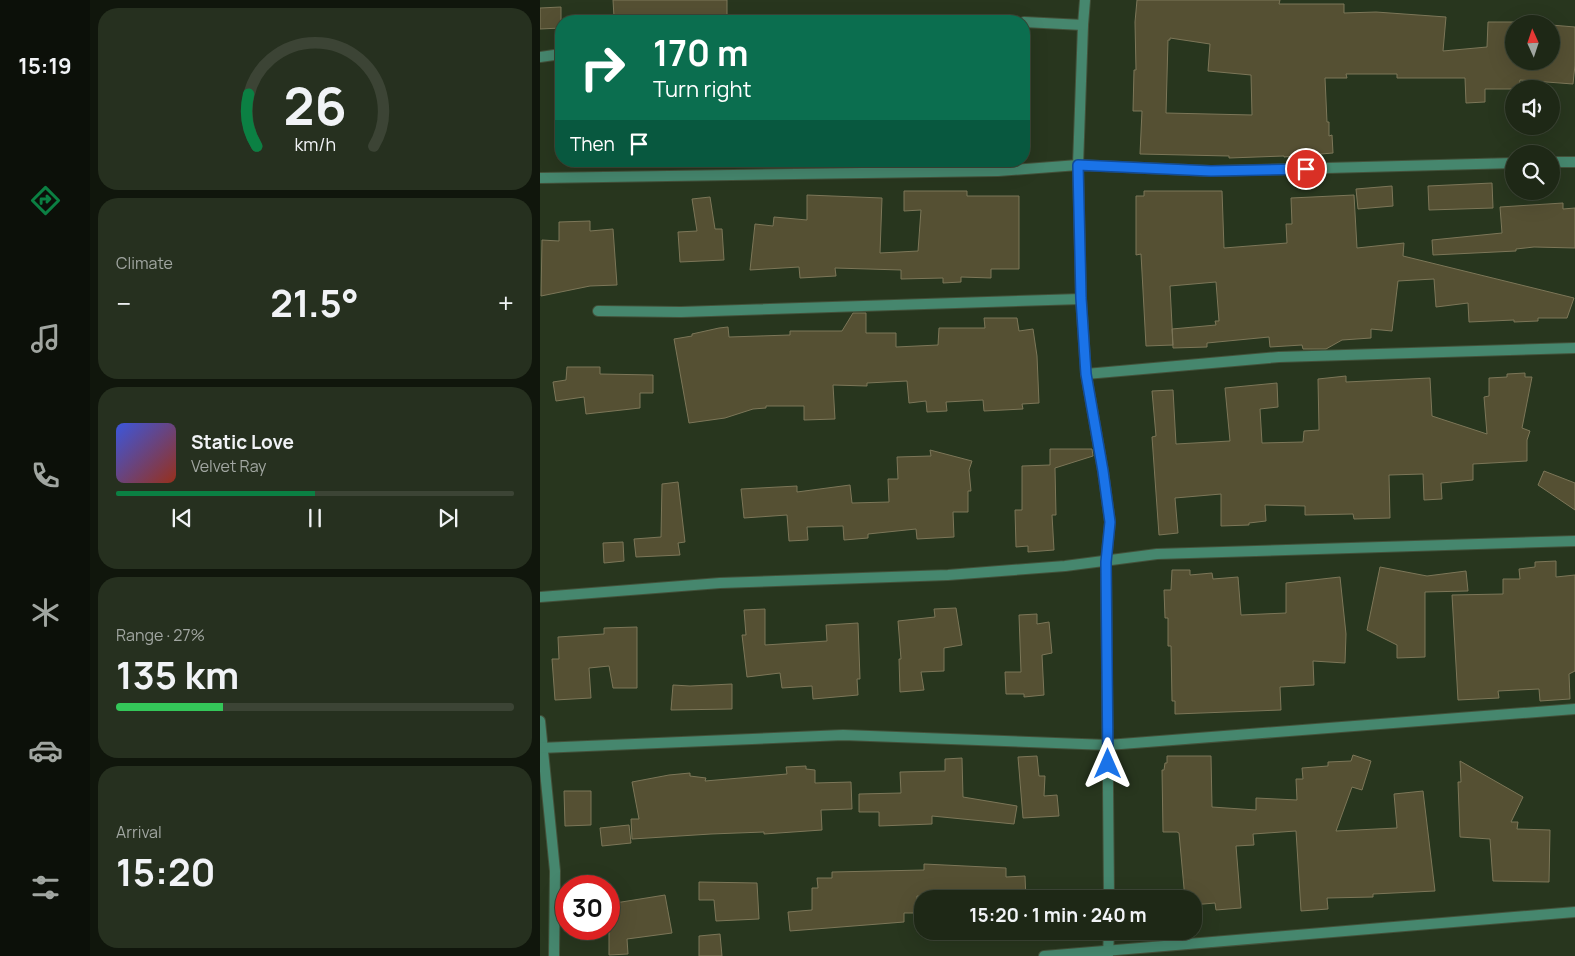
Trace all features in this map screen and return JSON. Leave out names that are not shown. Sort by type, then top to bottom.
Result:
[{"type":"street","points":[[1085,0],[1078,165],[1081,298],[1086,374],[1110,522],[1106,562],[1108,890]]},
{"type":"street","points":[[1030,22],[1083,25]]},
{"type":"street","points":[[540,57],[555,55]]},
{"type":"street","points":[[1560,162],[1575,162]]},
{"type":"street","points":[[540,178],[998,171],[1078,165],[1211,171],[1505,163]]},
{"type":"street","points":[[598,311],[681,312],[1081,298]]},
{"type":"street","points":[[1086,374],[1279,357],[1575,348]]},
{"type":"street","points":[[540,596],[720,583],[948,575],[1106,562],[1157,554],[1575,541]]},
{"type":"street","points":[[541,748],[843,735],[1108,745],[1575,709]]},
{"type":"street","points":[[540,722],[541,748],[555,871],[554,956]]},
{"type":"street","points":[[1044,956],[1109,953],[1575,912]]},
{"type":"street","points":[[1109,940],[1109,953]]},
{"type":"building","points":[[613,0],[727,0],[727,15],[614,15]]},
{"type":"building","points":[[1137,0],[1280,0],[1279,4],[1344,4],[1344,13],[1376,12],[1446,17],[1443,51],[1487,47],[1488,22],[1505,22],[1505,70],[1560,70],[1560,26],[1575,27],[1573,84],[1560,83],[1560,80],[1505,80],[1505,89],[1485,89],[1485,102],[1466,103],[1465,78],[1397,78],[1397,74],[1346,74],[1347,78],[1325,78],[1327,122],[1329,122],[1329,136],[1332,135],[1333,153],[1284,157],[1229,158],[1229,156],[1140,154],[1142,111],[1133,111],[1134,70],[1136,70],[1135,22]],"holes":[[[1170,38],[1210,44],[1208,71],[1251,75],[1252,115],[1166,113],[1168,40]]]},
{"type":"building","points":[[561,7],[561,15],[555,15],[555,28],[540,29],[540,8]]},
{"type":"building","points":[[1492,183],[1493,208],[1429,210],[1428,186]]},
{"type":"building","points":[[1392,186],[1393,206],[1358,209],[1356,189]]},
{"type":"building","points":[[904,191],[967,191],[967,196],[1019,196],[1019,269],[991,269],[991,278],[961,277],[961,282],[943,283],[943,278],[901,279],[901,270],[835,268],[836,276],[800,278],[799,267],[750,270],[755,224],[773,226],[774,217],[807,220],[807,195],[882,198],[880,253],[918,251],[921,210],[904,211]]},
{"type":"building","points":[[1144,191],[1222,191],[1224,248],[1287,243],[1286,224],[1292,224],[1291,198],[1354,195],[1357,248],[1404,243],[1403,256],[1574,298],[1567,318],[1538,318],[1538,321],[1514,322],[1514,320],[1469,322],[1468,303],[1436,307],[1434,279],[1398,281],[1392,331],[1371,329],[1371,338],[1342,340],[1326,349],[1303,349],[1302,345],[1270,347],[1269,337],[1207,343],[1207,347],[1173,348],[1173,345],[1146,346],[1141,254],[1136,255],[1136,196],[1144,196]],"holes":[[[1216,282],[1219,321],[1215,321],[1216,325],[1172,329],[1170,286]]]},
{"type":"building","points":[[710,197],[715,229],[722,229],[724,260],[680,262],[678,232],[697,231],[692,199]]},
{"type":"building","points":[[1563,203],[1563,209],[1575,208],[1575,248],[1534,247],[1516,249],[1516,251],[1433,255],[1432,240],[1502,233],[1500,207]]},
{"type":"building","points":[[590,221],[590,231],[613,229],[617,285],[590,286],[541,296],[542,240],[559,241],[559,222]]},
{"type":"building","points":[[853,313],[866,313],[866,333],[896,333],[896,347],[938,345],[939,328],[985,328],[984,318],[1017,318],[1019,331],[1033,329],[1037,356],[1039,403],[1022,404],[1023,409],[984,411],[983,400],[946,402],[947,411],[927,412],[926,401],[909,403],[907,381],[867,383],[867,386],[833,385],[835,419],[804,420],[804,406],[766,406],[766,408],[753,409],[725,418],[689,423],[674,339],[728,327],[729,337],[790,335],[790,331],[842,331]]},
{"type":"building","points":[[567,367],[600,367],[600,374],[653,375],[653,393],[640,393],[640,408],[586,414],[584,397],[556,401],[553,382],[566,380]]},
{"type":"building","points":[[1525,373],[1525,377],[1532,377],[1522,428],[1530,431],[1527,440],[1527,461],[1473,464],[1473,480],[1441,483],[1442,499],[1424,500],[1423,474],[1389,475],[1390,518],[1354,519],[1353,514],[1305,515],[1305,506],[1265,505],[1266,521],[1249,523],[1249,525],[1221,526],[1221,494],[1175,498],[1178,533],[1159,535],[1152,437],[1156,436],[1152,391],[1173,390],[1176,444],[1230,441],[1225,388],[1277,383],[1278,407],[1260,409],[1262,443],[1303,442],[1304,431],[1319,430],[1318,379],[1346,376],[1346,382],[1430,378],[1432,416],[1487,434],[1484,397],[1489,396],[1489,378]]},
{"type":"building","points":[[1050,449],[1092,449],[1093,456],[1055,468],[1056,515],[1052,515],[1054,550],[1028,552],[1028,546],[1016,547],[1015,510],[1022,510],[1022,466],[1050,465]]},
{"type":"building","points":[[930,450],[972,461],[969,470],[971,491],[968,491],[968,512],[953,512],[954,537],[917,539],[916,529],[868,534],[868,538],[844,540],[843,526],[807,527],[808,540],[789,541],[787,515],[744,518],[741,489],[797,486],[797,492],[850,485],[852,503],[889,502],[888,479],[898,479],[897,457],[931,456]]},
{"type":"building","points":[[1544,471],[1575,483],[1575,510],[1538,485]]},
{"type":"building","points":[[678,482],[685,542],[678,543],[680,555],[636,557],[634,539],[661,537],[662,484]]},
{"type":"building","points":[[623,542],[624,561],[604,563],[603,543]]},
{"type":"building","points":[[1556,561],[1556,577],[1575,575],[1575,671],[1569,674],[1570,699],[1540,701],[1539,689],[1498,691],[1499,698],[1458,700],[1452,595],[1503,594],[1503,579],[1520,579],[1519,569],[1535,567],[1535,562]]},
{"type":"building","points":[[1380,567],[1427,576],[1466,571],[1468,591],[1425,592],[1425,657],[1397,658],[1397,645],[1367,630]]},
{"type":"building","points":[[1172,570],[1190,570],[1190,575],[1212,573],[1213,579],[1238,577],[1241,615],[1286,613],[1286,583],[1340,577],[1346,634],[1345,663],[1313,661],[1314,685],[1280,687],[1281,710],[1175,714],[1175,701],[1172,701],[1171,646],[1168,646],[1168,618],[1165,618],[1164,590],[1171,590]]},
{"type":"building","points":[[956,608],[962,645],[944,648],[944,671],[921,672],[924,690],[900,692],[899,659],[901,659],[898,621],[935,617],[934,609]]},
{"type":"building","points":[[765,609],[765,645],[827,641],[826,625],[858,623],[860,679],[857,679],[858,695],[813,699],[812,686],[782,688],[780,673],[747,677],[742,635],[746,635],[744,610]]},
{"type":"building","points":[[1037,614],[1037,624],[1049,622],[1052,653],[1042,655],[1044,695],[1024,697],[1024,694],[1006,694],[1005,672],[1021,672],[1019,615]]},
{"type":"building","points":[[637,627],[637,688],[613,688],[609,666],[589,668],[591,698],[555,700],[552,659],[559,659],[558,637],[604,634],[604,628]]},
{"type":"building","points":[[732,684],[732,709],[671,710],[673,685]]},
{"type":"building","points":[[1353,755],[1371,761],[1362,790],[1352,787],[1336,831],[1397,828],[1394,794],[1423,791],[1435,891],[1373,894],[1373,897],[1327,898],[1328,909],[1301,911],[1296,831],[1253,834],[1254,845],[1236,846],[1241,908],[1216,910],[1215,903],[1202,904],[1202,890],[1184,890],[1179,833],[1163,832],[1162,770],[1164,770],[1165,763],[1167,763],[1167,756],[1211,756],[1212,807],[1256,810],[1256,798],[1297,800],[1296,779],[1303,779],[1302,768],[1328,766],[1328,762],[1351,761]]},
{"type":"building","points":[[1037,756],[1039,776],[1045,776],[1044,796],[1057,795],[1059,816],[1023,818],[1018,757]]},
{"type":"building","points":[[962,758],[963,797],[1017,806],[1014,824],[932,816],[932,824],[879,826],[879,812],[859,812],[859,794],[901,793],[900,772],[945,771],[945,759]]},
{"type":"building","points":[[1460,761],[1523,797],[1511,822],[1518,822],[1517,829],[1550,830],[1549,882],[1493,881],[1490,839],[1460,837],[1458,782],[1461,782]]},
{"type":"building","points":[[806,766],[806,769],[815,770],[815,783],[851,782],[852,809],[821,810],[822,830],[632,839],[631,819],[639,819],[632,782],[690,773],[690,776],[706,778],[705,781],[787,774],[786,767]]},
{"type":"building","points":[[564,791],[591,791],[591,825],[565,826]]},
{"type":"building","points":[[629,825],[631,843],[602,846],[600,828]]},
{"type":"building","points":[[924,864],[1006,868],[1006,877],[1025,876],[1026,890],[914,890],[914,913],[904,913],[904,922],[790,931],[788,912],[812,910],[812,888],[818,888],[817,878],[832,878],[832,872],[924,870]]},
{"type":"building","points":[[699,882],[757,883],[759,919],[716,921],[714,900],[699,900]]},
{"type":"building","points":[[665,895],[672,933],[627,939],[628,954],[609,955],[609,940],[620,940],[620,902]]},
{"type":"building","points":[[720,934],[722,956],[699,956],[699,936]]},
{"type":"route","points":[[1108,764],[1106,562],[1110,522],[1086,374],[1081,298],[1078,165],[1211,171],[1306,169]]}]
